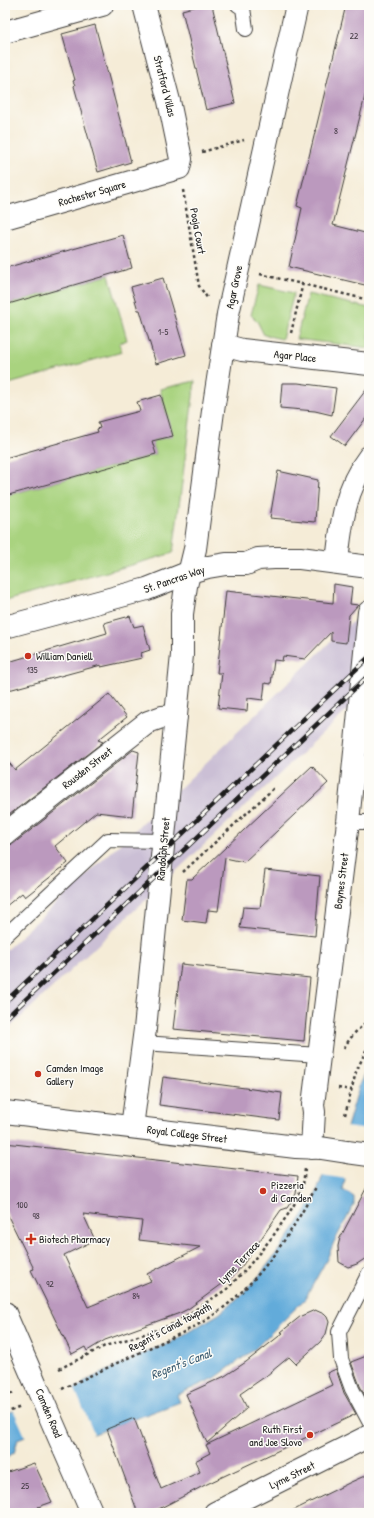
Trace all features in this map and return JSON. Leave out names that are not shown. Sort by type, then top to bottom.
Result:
[{"type":"main road","points":[[5,32],[102,5]]},
{"type":"main road","name":"Stratford Villas","points":[[144,5],[169,101],[181,159],[180,177]]},
{"type":"main road","name":"Agar Grove","points":[[190,572],[195,549],[223,345],[235,280],[297,5]]},
{"type":"main road","name":"Rochester Square","points":[[5,218],[180,177]]},
{"type":"main road","name":"Agar Place","points":[[223,345],[238,350],[369,364]]},
{"type":"main road","points":[[337,562],[340,531],[345,504],[359,469],[369,457]]},
{"type":"main road","name":"St. Pancras Way","points":[[5,627],[147,589],[190,572],[226,564],[246,564],[263,558],[300,558],[369,567]]},
{"type":"main road","name":"Randolph Street","points":[[132,1127],[143,1043],[164,841],[182,655],[182,614],[190,572]]},
{"type":"main road","name":"Baynes Street","points":[[312,1155],[313,1105],[319,1055],[358,822],[369,612]]},
{"type":"main road","name":"Rousden Street","points":[[5,834],[148,722],[162,717],[176,716]]},
{"type":"main road","name":"Royal College Street","points":[[5,1112],[132,1127],[312,1155],[369,1155]]},
{"type":"main road","name":"Camden Road","points":[[5,1313],[48,1389],[64,1449],[92,1513]]},
{"type":"main road","name":"Lyme Street","points":[[215,1513],[369,1436]]},
{"type":"lane","points":[[238,5],[243,8],[246,29]]},
{"type":"lane","points":[[5,936],[108,840],[164,841]]},
{"type":"lane","points":[[143,1043],[319,1055]]},
{"type":"lane","points":[[369,1273],[339,1332],[341,1359],[352,1389],[369,1422]]},
{"type":"path","points":[[200,153],[248,138]]},
{"type":"path","name":"Pooja Court","points":[[180,177],[199,286],[208,299]]},
{"type":"path","points":[[256,272],[369,300]]},
{"type":"path","points":[[286,356],[303,283]]},
{"type":"path","points":[[182,873],[275,787]]},
{"type":"path","points":[[345,1115],[356,1072],[369,1044]]},
{"type":"path","points":[[336,1087],[352,1090]]},
{"type":"path","name":"Lyme Terrace","points":[[59,1370],[105,1346],[175,1324],[227,1289],[247,1268],[273,1236],[289,1213],[303,1185],[312,1155]]},
{"type":"path","name":"Regent's Canal towpath","points":[[48,1389],[172,1338],[214,1314],[247,1286],[262,1268],[287,1234],[316,1187]]},
{"type":"path","points":[[5,1397],[14,1392]]},
{"type":"path","points":[[5,1413],[24,1406]]},
{"type":"shaded area","points":[[369,607],[369,690],[5,1032],[5,951],[182,786],[324,648]]},
{"type":"green space","points":[[109,275],[127,340],[119,343],[122,352],[5,385],[5,305]]},
{"type":"green space","points":[[259,285],[294,293],[282,339],[264,335],[257,321],[251,315]]},
{"type":"green space","points":[[308,294],[369,308],[369,348],[296,339]]},
{"type":"green space","points":[[195,381],[173,553],[5,601],[5,496],[156,454],[152,441],[172,436],[160,389]]},
{"type":"water","name":"Regent's Canal","points":[[369,1065],[369,1128],[345,1179],[343,1190],[354,1197],[354,1205],[305,1299],[255,1349],[215,1378],[177,1395],[180,1402],[94,1434],[25,1436],[18,1439],[14,1453],[5,1458],[5,1414],[74,1389],[84,1384],[83,1382],[151,1350],[168,1344],[219,1314],[240,1296],[259,1276],[293,1231],[315,1196],[323,1175],[347,1127],[360,1083]]},
{"type":"pier","points":[[345,1127],[369,1130],[347,1179],[321,1175]]},
{"type":"pier","points":[[74,1387],[94,1434],[89,1436],[26,1438],[13,1409]]},
{"type":"building","points":[[201,5],[212,5],[235,103],[206,110],[182,10]]},
{"type":"building","points":[[346,5],[369,5],[369,80],[333,225],[369,234],[369,286],[289,267],[302,208],[297,206]]},
{"type":"building","points":[[95,25],[131,162],[98,172],[74,86],[73,81],[75,80],[62,34]]},
{"type":"building","points":[[123,235],[132,268],[5,305],[5,268]]},
{"type":"building","points":[[163,278],[186,355],[156,364],[140,310],[138,310],[131,287]]},
{"type":"building","points":[[282,383],[298,383],[336,388],[332,415],[315,411],[280,408]]},
{"type":"building","points":[[369,386],[369,414],[345,446],[331,436]]},
{"type":"building","points":[[161,395],[173,436],[152,441],[156,454],[5,496],[5,458],[98,432],[97,429],[100,428],[98,422],[140,411],[137,402]]},
{"type":"building","points":[[278,471],[318,480],[315,522],[270,518]]},
{"type":"building","points":[[334,584],[352,587],[350,604],[358,605],[349,615],[346,643],[331,641],[331,632],[305,659],[283,656],[282,661],[274,660],[271,684],[265,683],[263,700],[248,698],[247,711],[218,708],[222,673],[217,673],[226,591],[333,603]]},
{"type":"building","points":[[130,616],[134,627],[143,625],[150,650],[141,653],[142,658],[101,667],[101,665],[5,691],[5,663],[107,633],[104,623]]},
{"type":"building","points":[[109,694],[127,717],[98,740],[103,742],[5,818],[5,758],[15,770]]},
{"type":"building","points":[[133,750],[139,752],[132,816],[96,812],[55,846],[68,863],[25,897],[22,893],[5,907],[5,846],[13,844]]},
{"type":"building","points":[[312,766],[328,783],[244,862],[225,858],[218,911],[208,910],[206,923],[182,920],[187,879],[192,879]]},
{"type":"building","points":[[265,870],[320,876],[315,936],[240,928],[243,907],[260,908]]},
{"type":"building","points":[[181,964],[310,978],[304,1041],[173,1029]]},
{"type":"building","points":[[163,1077],[282,1093],[279,1120],[159,1105]]},
{"type":"building","points":[[5,1143],[298,1176],[296,1194],[287,1208],[281,1210],[242,1266],[233,1276],[188,1309],[180,1313],[105,1340],[87,1351],[85,1347],[72,1354],[31,1270],[34,1269],[5,1210]],"holes":[[[83,1214],[142,1221],[139,1240],[200,1247],[147,1274],[151,1281],[88,1307],[64,1255],[95,1240]]]},
{"type":"building","points":[[369,1183],[369,1256],[357,1264],[348,1267],[339,1262],[338,1246],[340,1238]]},
{"type":"building","points":[[315,1310],[324,1314],[329,1322],[326,1334],[320,1342],[296,1364],[289,1357],[266,1376],[240,1394],[247,1408],[207,1443],[186,1394],[225,1376],[246,1362],[283,1333],[281,1332],[301,1316]]},
{"type":"building","points":[[369,1355],[369,1403],[360,1386],[351,1362]]},
{"type":"building","points":[[336,1369],[344,1393],[356,1414],[207,1484],[151,1513],[138,1513],[107,1429],[134,1418],[161,1489],[200,1472],[195,1461],[210,1453],[206,1445],[332,1385],[327,1373]]},
{"type":"building","points":[[34,1463],[52,1502],[38,1507],[41,1513],[5,1513],[5,1473]]},
{"type":"building","points":[[369,1474],[369,1513],[288,1513],[351,1482]]},
{"type":"railway","points":[[5,1002],[369,657]]},
{"type":"railway","points":[[5,1019],[369,675]]},
{"type":"place","name":"William Daniell","points":[[28,656]]},
{"type":"place","name":"Camden Image Gallery","points":[[38,1074]]},
{"type":"place","name":"Pizzeria di Camden","points":[[263,1191]]},
{"type":"place","name":"Biotech Pharmacy","points":[[31,1239]]},
{"type":"place","name":"Ruth First and Joe Slovo","points":[[310,1435]]}]
